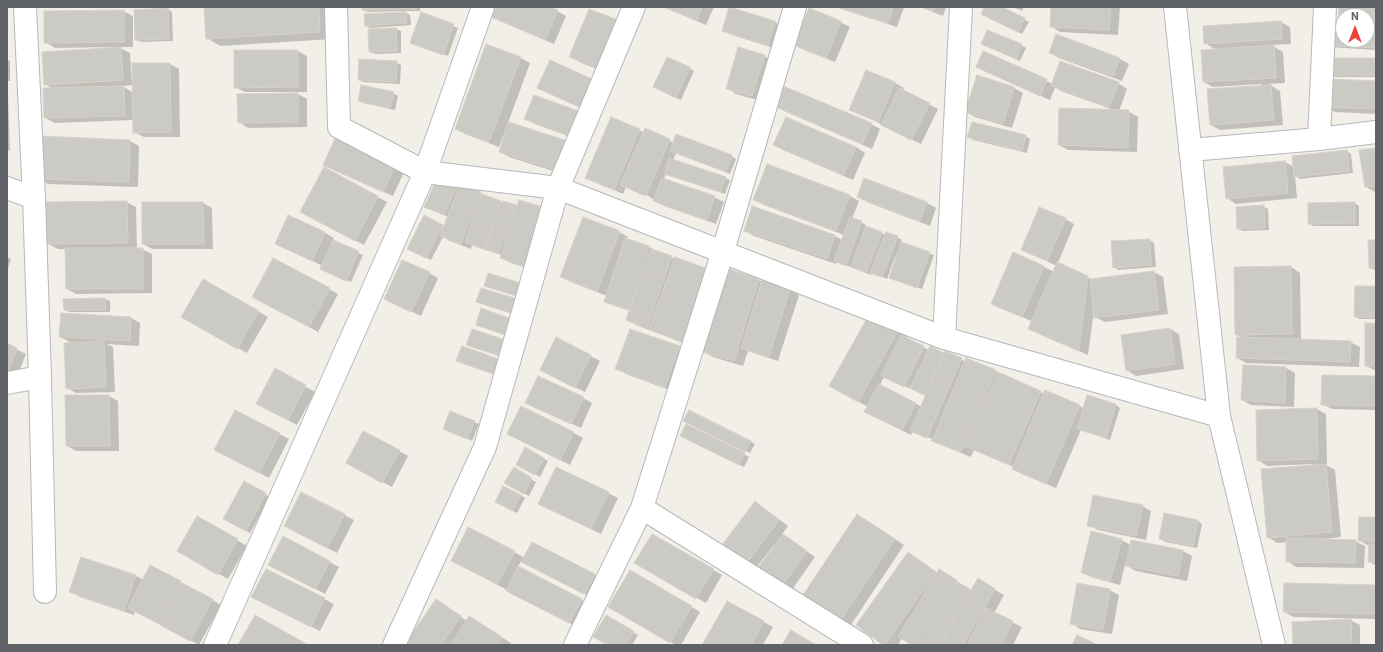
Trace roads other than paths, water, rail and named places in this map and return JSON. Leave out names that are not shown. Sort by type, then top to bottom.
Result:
[{"type":"street","points":[[25,7],[34,198],[45,592]]},
{"type":"street","points":[[336,7],[339,127],[425,172],[558,188],[944,338],[1220,416]]},
{"type":"street","points":[[215,645],[425,172],[483,7]]},
{"type":"street","points":[[394,645],[485,447],[558,188],[634,7]]},
{"type":"street","points":[[575,645],[642,508],[722,251],[795,7]]},
{"type":"street","points":[[944,338],[961,7]]},
{"type":"street","points":[[1175,7],[1220,416],[1274,645]]},
{"type":"street","points":[[1319,138],[1325,7]]},
{"type":"street","points":[[1190,150],[1376,132]]},
{"type":"street","points":[[7,188],[34,198]]},
{"type":"street","points":[[7,383],[40,377]]},
{"type":"street","points":[[642,508],[862,645]]}]
